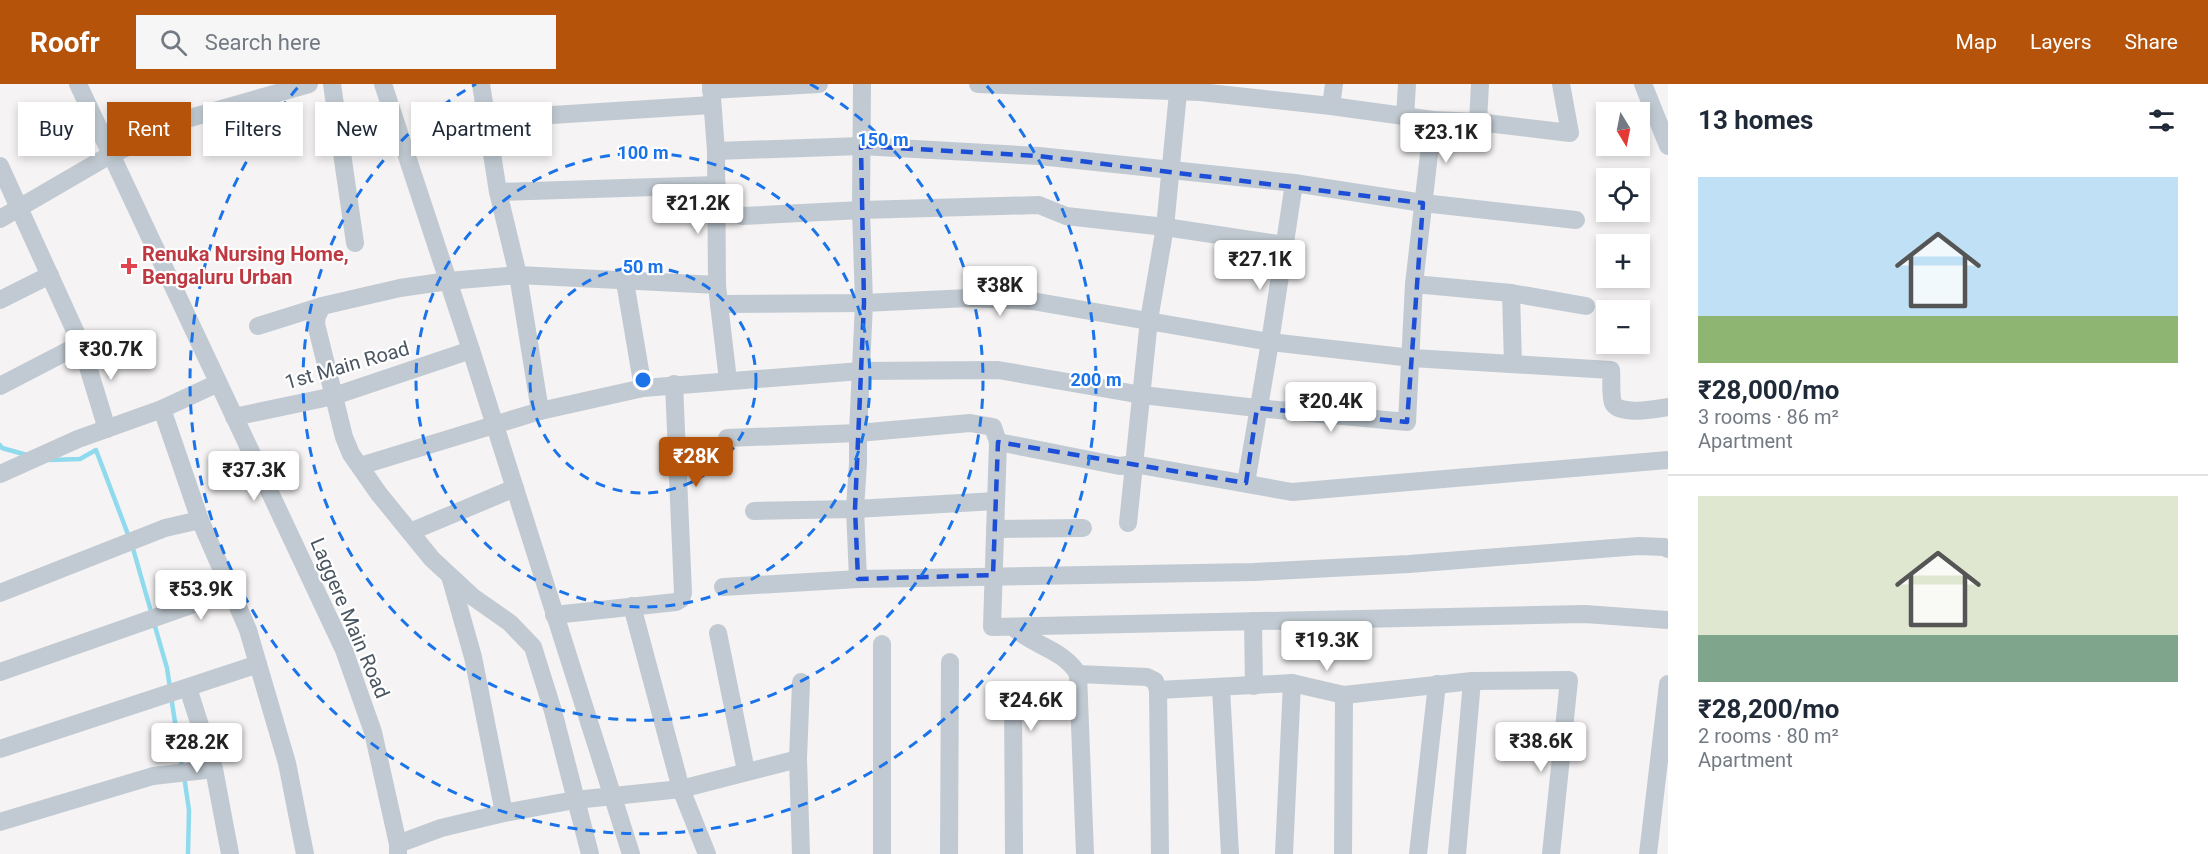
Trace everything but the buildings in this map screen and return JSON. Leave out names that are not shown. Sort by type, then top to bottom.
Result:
[{"type":"street","name":"Laggere Main Road","points":[[78,84],[107,148]]},
{"type":"street","points":[[191,114],[245,92],[309,84]]},
{"type":"street","points":[[332,84],[355,243]]},
{"type":"street","points":[[383,84],[495,424],[631,854]]},
{"type":"street","points":[[481,84],[484,102]]},
{"type":"street","points":[[552,111],[711,93],[819,84]]},
{"type":"street","points":[[858,579],[855,508],[864,303],[861,210],[862,84]]},
{"type":"street","points":[[978,84],[1063,86],[1178,93],[1200,88],[1264,91],[1331,106],[1405,117],[1478,122],[1570,134],[1561,84]]},
{"type":"street","points":[[1331,106],[1334,84]]},
{"type":"street","points":[[1405,117],[1407,84]]},
{"type":"street","points":[[1478,122],[1480,84]]},
{"type":"street","points":[[1643,84],[1668,144]]},
{"type":"street","points":[[711,93],[716,151],[717,285],[728,380]]},
{"type":"street","points":[[1128,523],[1149,320],[1164,226],[1178,93]]},
{"type":"street","points":[[360,466],[540,411],[642,388],[861,371],[998,370],[1143,395],[1407,422],[1414,284],[1433,120]]},
{"type":"street","points":[[716,151],[861,146],[1039,156],[1294,183],[1423,203],[1576,220]]},
{"type":"street","points":[[0,219],[108,156]]},
{"type":"street","name":"Laggere Main Road","points":[[110,156],[344,650],[374,732],[398,849]]},
{"type":"street","points":[[493,156],[498,192],[518,275],[540,411]]},
{"type":"street","points":[[0,166],[81,344],[107,429]]},
{"type":"street","points":[[1245,483],[1270,342],[1294,183]]},
{"type":"street","points":[[498,192],[717,185]]},
{"type":"street","points":[[742,216],[1039,205],[1066,216],[1164,226],[1285,245]]},
{"type":"street","points":[[0,300],[50,275]]},
{"type":"street","points":[[258,326],[322,306],[400,288],[448,281],[518,275],[717,285]]},
{"type":"street","points":[[625,282],[642,388]]},
{"type":"street","points":[[1414,284],[1511,293],[1586,306]]},
{"type":"street","points":[[1511,293],[1512,364]]},
{"type":"street","points":[[719,304],[864,303],[968,298],[1023,300],[1270,342],[1412,358],[1611,370],[1613,403],[1617,408],[1629,411],[1668,407]]},
{"type":"street","points":[[322,306],[316,324],[344,437],[351,454],[379,494],[432,559],[473,597],[510,623],[533,647],[553,711],[590,854]]},
{"type":"street","points":[[0,386],[81,344]]},
{"type":"street","name":"1st Main Road","points":[[234,417],[334,396],[471,350]]},
{"type":"street","points":[[0,474],[107,429],[162,410],[218,383]]},
{"type":"street","points":[[554,615],[676,602],[681,599],[683,593],[674,384]]},
{"type":"street","points":[[162,410],[200,520],[248,630],[287,763],[305,854]]},
{"type":"street","points":[[727,438],[858,433],[970,423],[993,427],[998,442],[992,627],[1585,614],[1668,620]]},
{"type":"street","points":[[998,442],[1120,466],[1134,464],[1292,492],[1668,459]]},
{"type":"street","points":[[410,532],[515,488]]},
{"type":"street","points":[[754,511],[996,501]]},
{"type":"street","points":[[0,593],[165,528],[200,520]]},
{"type":"street","points":[[995,529],[1083,528]]},
{"type":"street","points":[[723,587],[858,579],[993,575],[1254,572],[1409,564],[1639,546],[1668,549]]},
{"type":"street","points":[[450,576],[473,657],[504,813]]},
{"type":"street","points":[[0,672],[231,591]]},
{"type":"street","points":[[632,606],[681,789],[707,854]]},
{"type":"street","points":[[1253,621],[1254,686]]},
{"type":"street","points":[[1013,627],[1024,637],[1064,657],[1078,674],[1085,854]]},
{"type":"street","points":[[718,633],[746,771]]},
{"type":"street","points":[[882,644],[882,854]]},
{"type":"street","points":[[949,854],[950,662]]},
{"type":"street","points":[[0,749],[258,664]]},
{"type":"street","points":[[1078,674],[1147,677],[1155,681],[1158,690],[1160,854]]},
{"type":"street","points":[[1158,690],[1292,683],[1344,695],[1473,681],[1569,680],[1551,854]]},
{"type":"street","points":[[1457,854],[1473,681]]},
{"type":"street","points":[[801,682],[798,759],[801,854]]},
{"type":"street","points":[[1284,854],[1292,683]]},
{"type":"street","points":[[1418,854],[1437,684]]},
{"type":"street","points":[[1648,854],[1668,684]]},
{"type":"street","points":[[188,688],[214,769],[230,854]]},
{"type":"street","points":[[1221,688],[1230,854]]},
{"type":"street","points":[[1343,854],[1344,695]]},
{"type":"street","points":[[1013,696],[1014,854]]},
{"type":"street","points":[[398,849],[441,828],[504,813],[575,800],[681,789],[798,759]]},
{"type":"street","points":[[0,822],[153,776],[214,769]]},
{"type":"highlighted area","points":[[861,146],[1039,156],[1423,203],[1407,422],[1257,408],[1246,483],[998,442],[993,575],[858,579],[855,509],[864,303]]},
{"type":"waterway","points":[[0,445],[2,448],[27,455]]},
{"type":"waterway","points":[[50,460],[80,459],[96,450],[129,537]]},
{"type":"waterway","points":[[132,545],[152,615]]},
{"type":"waterway","points":[[154,623],[167,668],[170,688]]},
{"type":"waterway","points":[[171,696],[182,768]]},
{"type":"waterway","points":[[184,776],[189,810],[188,854]]},
{"type":"place","name":"Renuka Nursing Home, Bengaluru Urban","points":[[129,266]]}]
